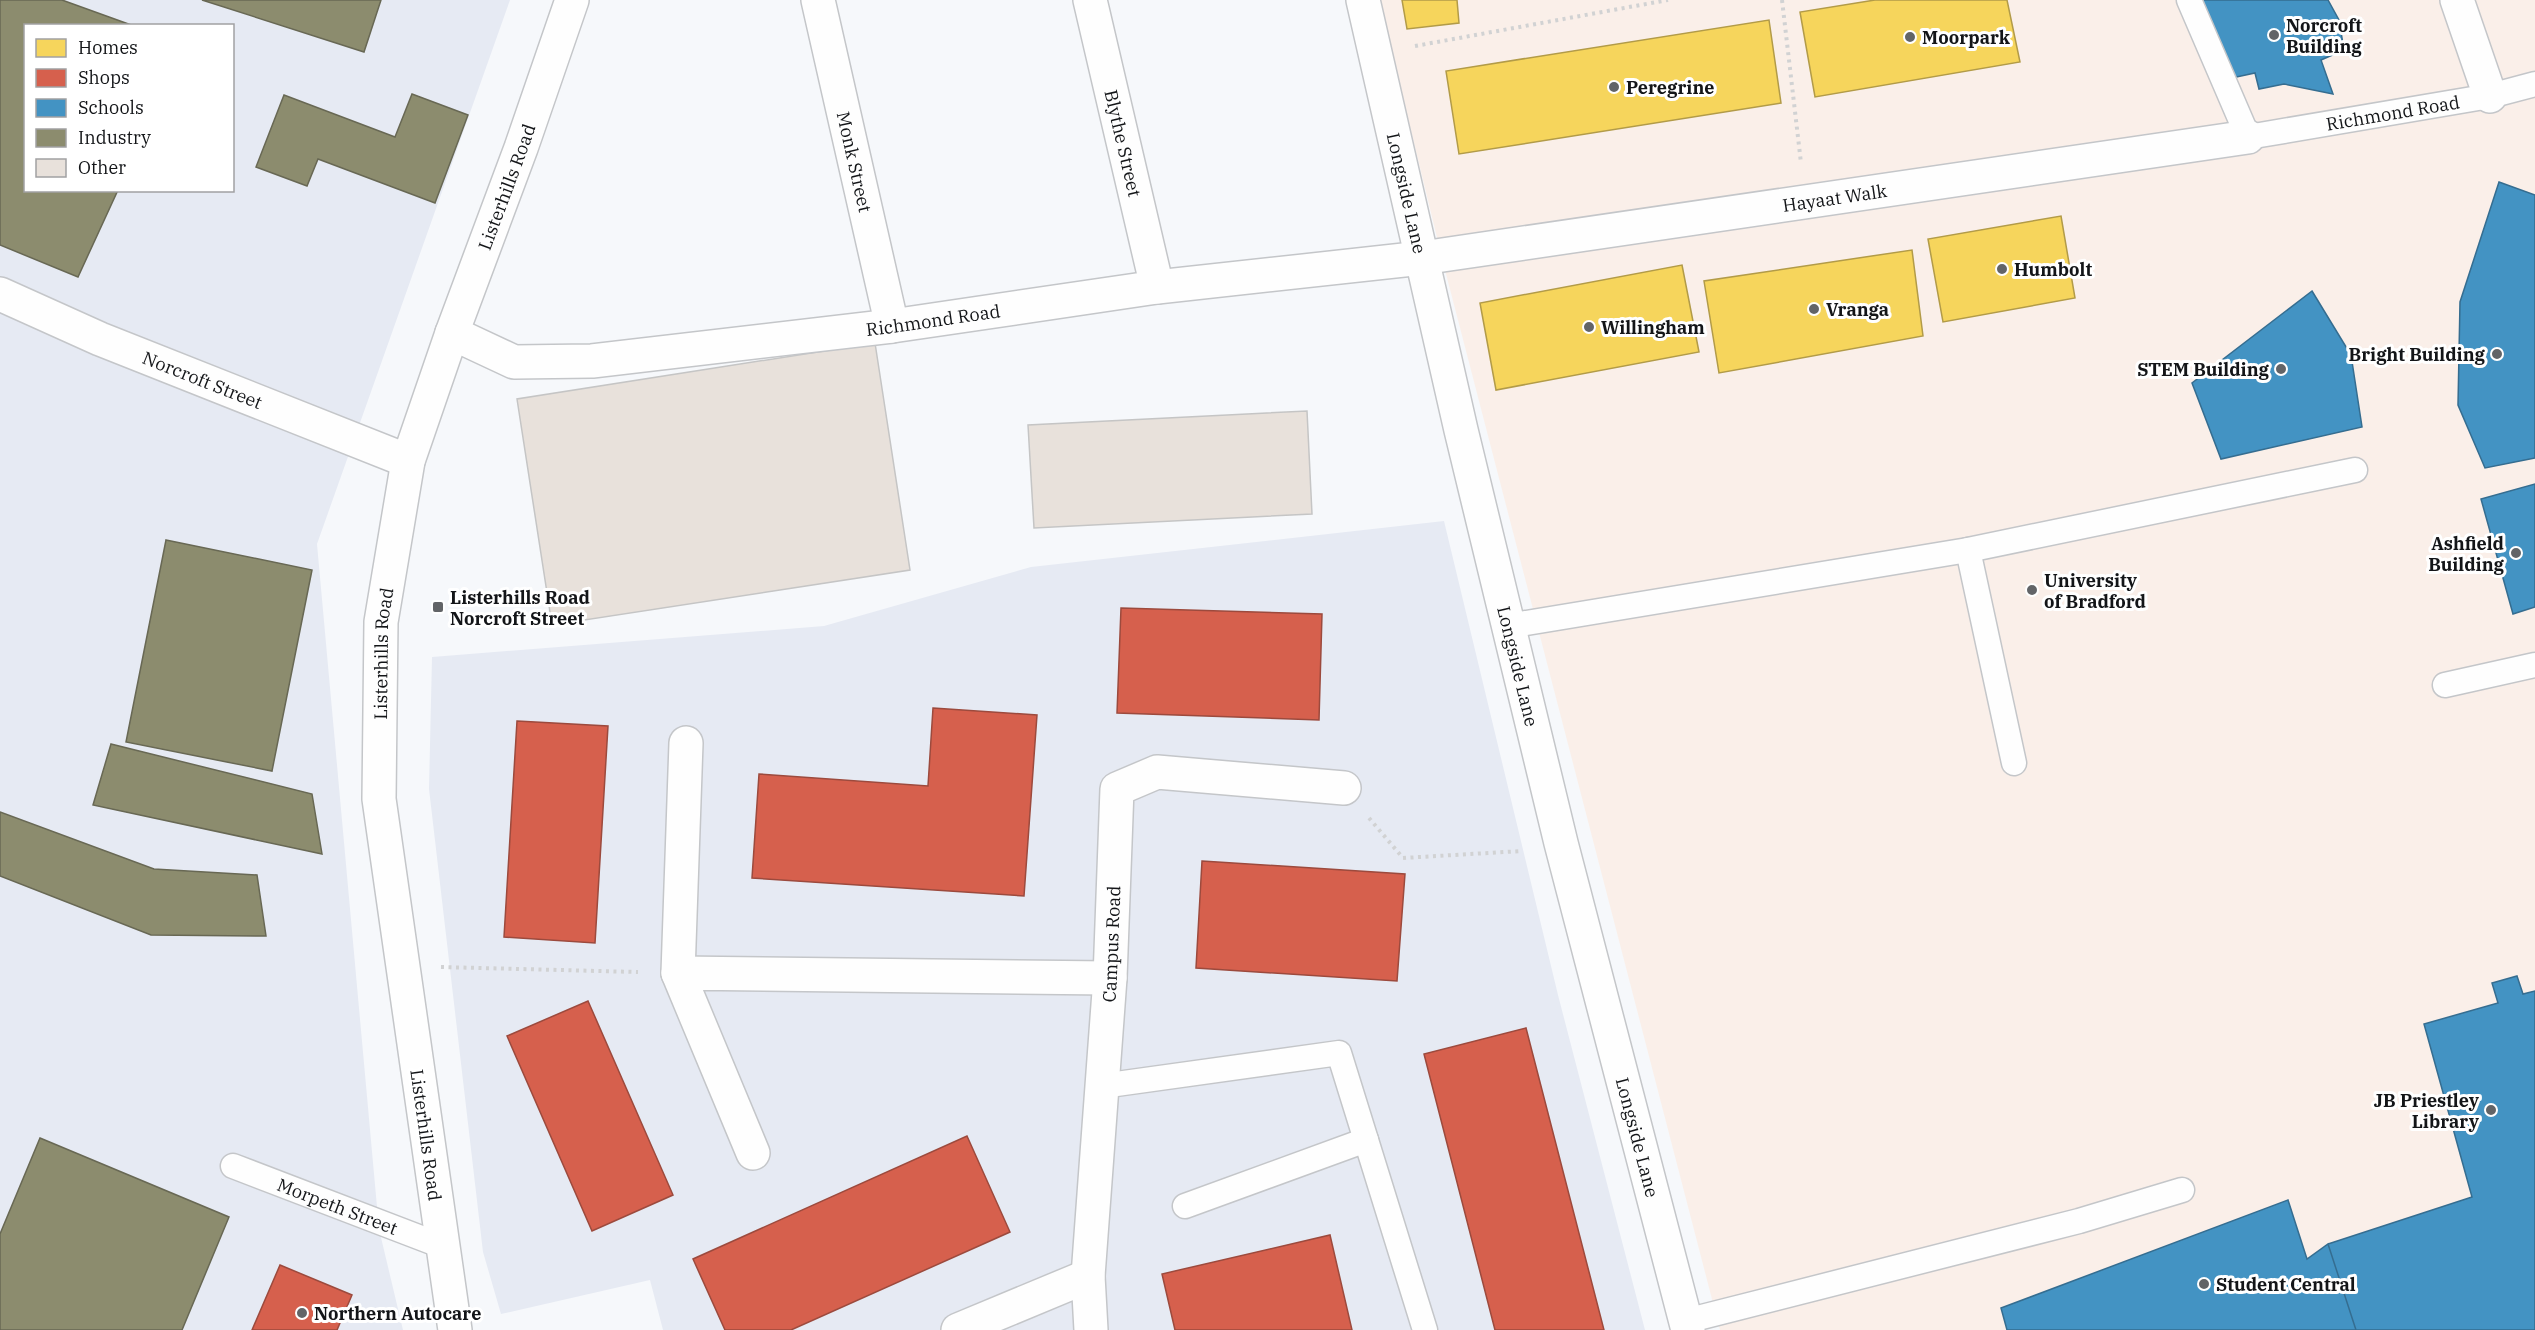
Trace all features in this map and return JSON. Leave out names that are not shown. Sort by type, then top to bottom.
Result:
[{"type":"street","name":"Listerhills Road","points":[[455,1330],[379,799],[381,622],[408,461],[572,0]]},
{"type":"street","name":"Monk Street","points":[[818,0],[892,326]]},
{"type":"street","name":"Blythe Street","points":[[1090,0],[1156,287]]},
{"type":"street","name":"Longside Lane","points":[[1363,0],[1508,626],[1561,843],[1687,1326]]},
{"type":"street","points":[[2457,0],[2490,96]]},
{"type":"street","name":"Hayaat Walk","points":[[1422,258],[2248,137]]},
{"type":"street","name":"Richmond Road","points":[[452,333],[514,362],[592,361],[892,326],[1156,287],[1422,258]]},
{"type":"street","name":"Norcroft Street","points":[[0,295],[100,339],[408,461]]},
{"type":"street","points":[[686,743],[678,973],[753,1153]]},
{"type":"street","name":"Campus Road","points":[[1091,1330],[1088,1276],[1110,978],[1117,789],[1157,771],[1344,788]]},
{"type":"street","points":[[678,973],[1110,978]]},
{"type":"street","points":[[958,1330],[1088,1276]]},
{"type":"lane","points":[[2188,0],[2248,137]]},
{"type":"lane","name":"Richmond Road","points":[[2248,137],[2490,96],[2535,84]]},
{"type":"lane","points":[[1508,626],[1968,550],[2355,471]]},
{"type":"lane","points":[[1968,550],[2014,763]]},
{"type":"lane","points":[[2445,685],[2535,664]]},
{"type":"lane","points":[[1102,1086],[1339,1053],[1425,1330]]},
{"type":"lane","points":[[1185,1206],[1366,1140]]},
{"type":"lane","name":"Morpeth Street","points":[[233,1166],[442,1246]]},
{"type":"lane","points":[[1687,1326],[2079,1221],[2182,1190]]},
{"type":"path","points":[[1375,54],[1668,0]]},
{"type":"path","points":[[1782,0],[1801,163]]},
{"type":"path","points":[[1344,788],[1403,858],[1528,850]]},
{"type":"path","points":[[402,969],[452,966],[678,973]]},
{"type":"shaded area","points":[[0,0],[510,0],[317,544],[379,1229],[403,1330],[0,1330]]},
{"type":"shaded area","name":"University of Bradford","points":[[1379,0],[2535,0],[2535,1330],[1720,1330],[1445,270]]},
{"type":"shaded area","points":[[1444,521],[1558,995],[1645,1330],[663,1330],[650,1280],[501,1314],[483,1252],[429,789],[432,657],[824,626],[1031,567]]},
{"type":"building: Homes","points":[[1402,0],[1457,0],[1459,23],[1407,29]]},
{"type":"building: Homes","name":"Moorpark","points":[[1875,0],[2007,0],[2020,62],[1815,97],[1800,12]]},
{"type":"building: Homes","name":"Peregrine","points":[[1769,20],[1781,103],[1459,154],[1446,71]]},
{"type":"building: Homes","name":"Humbolt","points":[[2061,216],[2075,298],[1943,322],[1928,239]]},
{"type":"building: Homes","name":"Vranga","points":[[1912,250],[1923,336],[1719,373],[1704,281]]},
{"type":"building: Homes","name":"Willingham","points":[[1682,265],[1699,352],[1496,390],[1480,303]]},
{"type":"building: Shops","points":[[1121,608],[1322,614],[1319,720],[1117,713]]},
{"type":"building: Shops","points":[[933,708],[1037,715],[1024,896],[752,878],[759,774],[928,786]]},
{"type":"building: Shops","points":[[517,721],[608,726],[595,943],[504,937]]},
{"type":"building: Shops","points":[[1202,861],[1405,874],[1397,981],[1196,968]]},
{"type":"building: Shops","points":[[588,1001],[673,1195],[592,1231],[507,1036]]},
{"type":"building: Shops","points":[[1526,1028],[1604,1330],[1495,1330],[1424,1054]]},
{"type":"building: Shops","points":[[967,1136],[1010,1232],[791,1330],[725,1330],[693,1259]]},
{"type":"building: Shops","points":[[1330,1235],[1352,1330],[1175,1330],[1162,1274]]},
{"type":"building: Shops","name":"Northern Autocare","points":[[280,1265],[352,1295],[337,1330],[252,1330]]},
{"type":"building: Schools","name":"Norcroft Building","points":[[2195,0],[2328,0],[2339,20],[2344,50],[2321,60],[2333,94],[2284,84],[2259,89],[2255,73],[2223,80]]},
{"type":"building: Schools","name":"Bright Building","points":[[2499,182],[2535,195],[2535,458],[2485,468],[2458,405],[2460,302]]},
{"type":"building: Schools","name":"STEM Building","points":[[2312,291],[2351,355],[2362,427],[2221,459],[2192,383]]},
{"type":"building: Schools","name":"Ashfield Building","points":[[2535,484],[2535,607],[2513,614],[2481,499]]},
{"type":"building: Schools","name":"JB Priestley Library","points":[[2517,976],[2523,994],[2535,991],[2535,1330],[2356,1330],[2328,1244],[2472,1197],[2424,1024],[2498,1003],[2492,983]]},
{"type":"building: Schools","name":"Student Central","points":[[2288,1200],[2307,1259],[2328,1244],[2356,1330],[2007,1330],[2001,1308]]},
{"type":"building: Industry","points":[[0,0],[62,0],[128,24],[24,24],[24,192],[117,192],[78,277],[0,245]]},
{"type":"building: Industry","points":[[202,0],[381,0],[364,52]]},
{"type":"building: Industry","points":[[412,94],[468,115],[435,203],[318,159],[307,186],[256,167],[284,95],[395,137]]},
{"type":"building: Industry","points":[[166,540],[312,570],[272,771],[126,742]]},
{"type":"building: Industry","points":[[111,744],[312,794],[322,854],[93,805]]},
{"type":"building: Industry","points":[[0,812],[154,869],[257,875],[266,936],[151,935],[0,876]]},
{"type":"building: Industry","points":[[40,1138],[229,1217],[182,1330],[0,1330],[0,1234]]},
{"type":"building: Other","points":[[875,343],[910,570],[552,625],[517,399]]},
{"type":"building: Other","points":[[1307,411],[1312,514],[1034,528],[1028,425]]},
{"type":"place","name":"Norcroft Building","points":[[2274,35]]},
{"type":"place","name":"Moorpark","points":[[1910,37]]},
{"type":"place","name":"Peregrine","points":[[1614,87]]},
{"type":"place","name":"Humbolt","points":[[2002,269]]},
{"type":"place","name":"Vranga","points":[[1814,309]]},
{"type":"place","name":"Willingham","points":[[1589,327]]},
{"type":"place","name":"Bright Building","points":[[2497,354]]},
{"type":"place","name":"STEM Building","points":[[2281,369]]},
{"type":"place","name":"Ashfield Building","points":[[2516,553]]},
{"type":"place","name":"University of Bradford","points":[[2032,590]]},
{"type":"place","name":"Listerhills Road Norcroft Street","points":[[438,607]]},
{"type":"place","name":"JB Priestley Library","points":[[2491,1110]]},
{"type":"place","name":"Student Central","points":[[2204,1284]]},
{"type":"place","name":"Northern Autocare","points":[[302,1313]]}]
